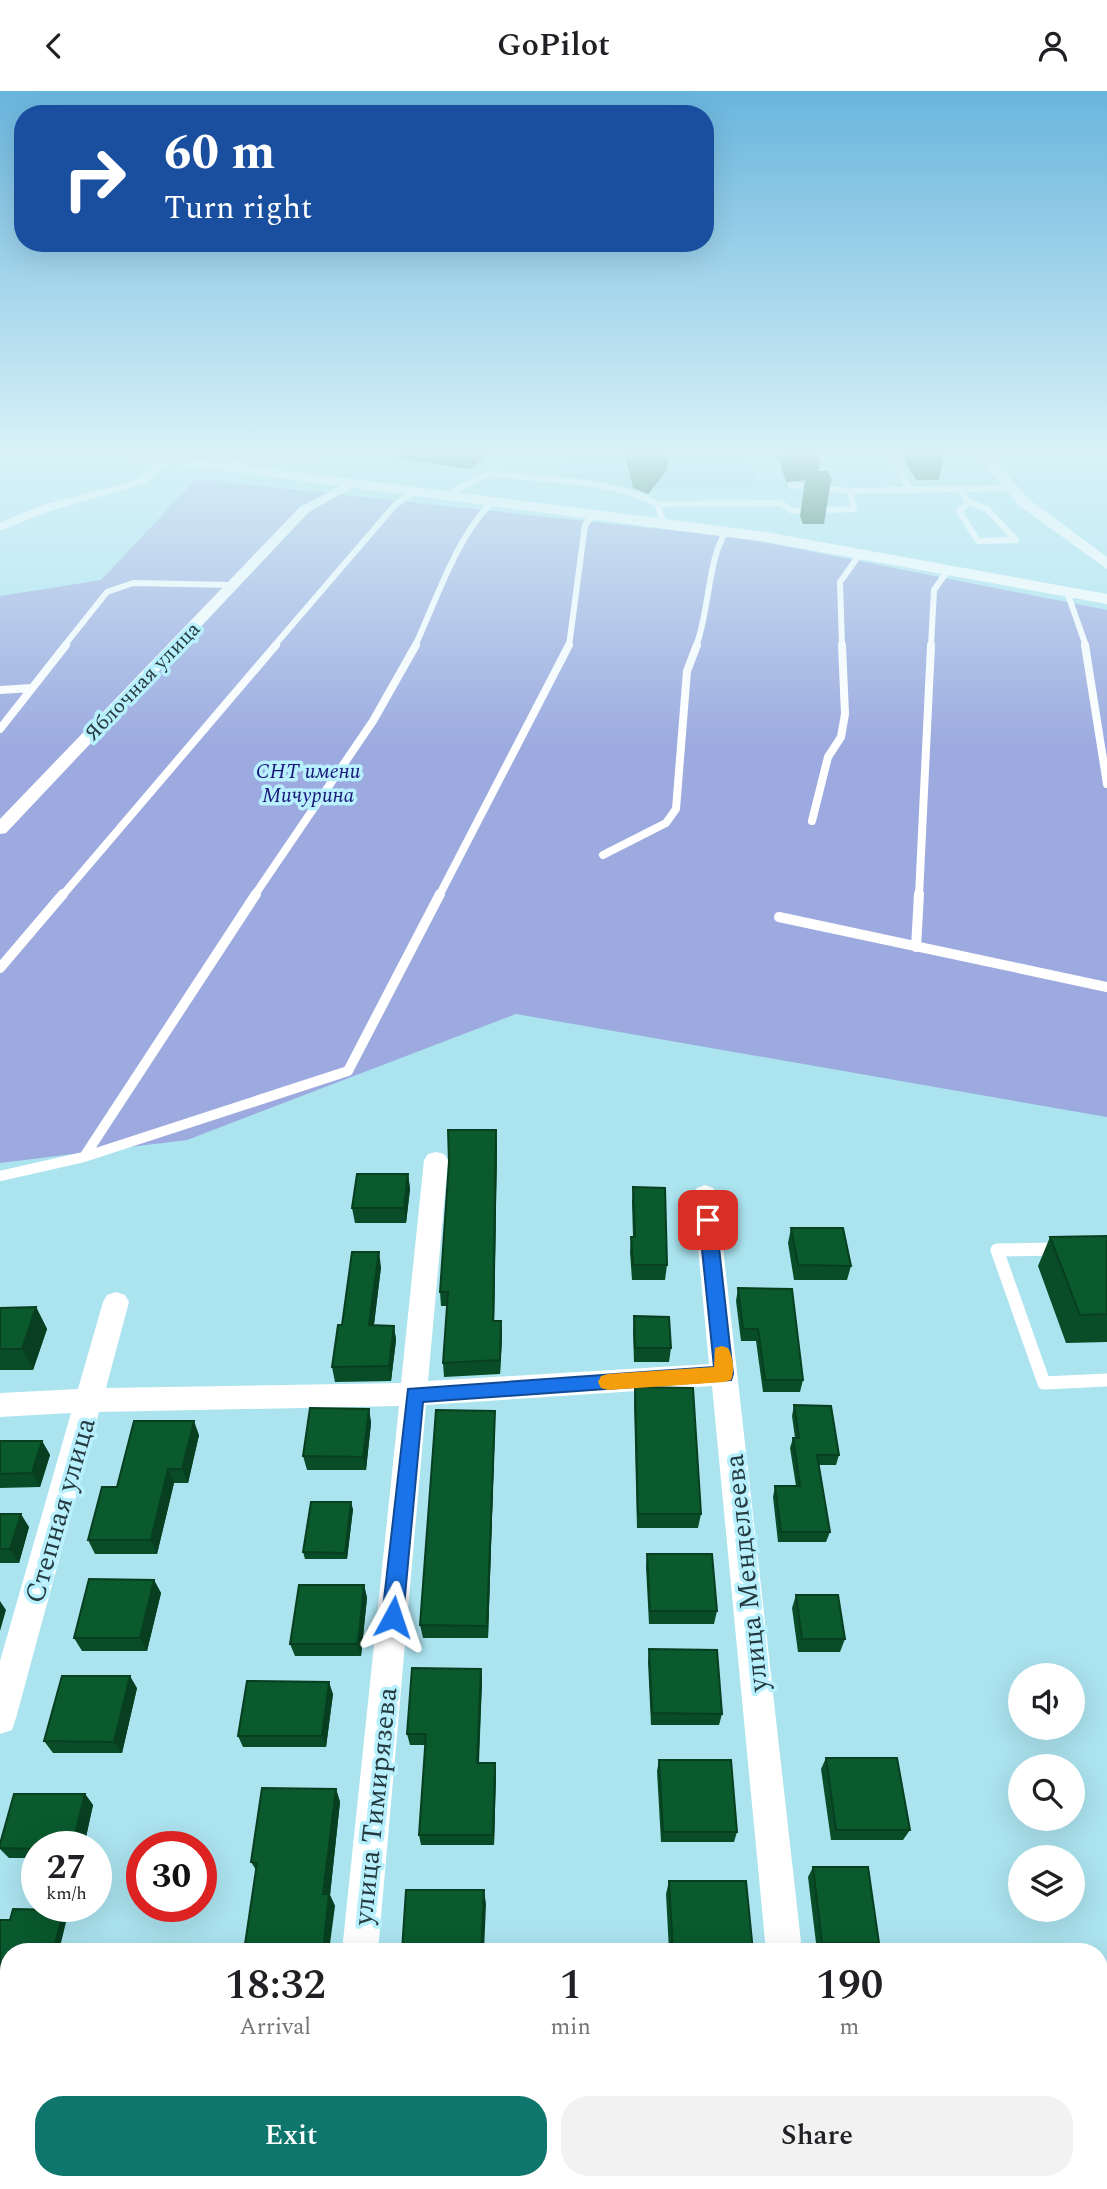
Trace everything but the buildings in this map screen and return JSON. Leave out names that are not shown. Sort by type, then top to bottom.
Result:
[{"type":"street","name":"Яблочная улица","points":[[0,829],[264,552]]},
{"type":"street","points":[[847,552],[1107,599]]},
{"type":"street","points":[[1091,552],[1107,564]]},
{"type":"street","name":"улица Тимирязева","points":[[361,1943],[436,1160]]},
{"type":"street","name":"улица Менделеева","points":[[705,1194],[783,1943]]},
{"type":"street","name":"Степная улица","points":[[0,1718],[91,1400],[116,1302]]},
{"type":"street","points":[[0,1405],[91,1400],[414,1394],[724,1374]]},
{"type":"lane","points":[[0,968],[355,552]]},
{"type":"lane","points":[[85,1157],[317,800],[373,721],[410,659],[459,552]]},
{"type":"lane","points":[[0,1176],[85,1157],[348,1071],[569,647],[581,552]]},
{"type":"lane","points":[[603,855],[666,823],[676,809],[687,671],[705,623],[717,552]]},
{"type":"lane","points":[[812,821],[828,757],[841,737],[845,714],[840,582],[860,554]]},
{"type":"lane","points":[[916,947],[934,590],[948,570]]},
{"type":"lane","points":[[0,729],[107,592],[133,583],[233,585]]},
{"type":"lane","points":[[1067,592],[1088,653],[1107,784]]},
{"type":"lane","points":[[0,689],[32,688]]},
{"type":"lane","points":[[779,917],[1107,987]]},
{"type":"lane","points":[[1066,1249],[997,1250],[1044,1383],[1107,1380]]},
{"type":"green space","name":"СНТ имени Мичурина","points":[[127,552],[813,552],[1107,610],[1107,1117],[516,1014],[187,1140],[0,1163],[0,596],[101,580]]},
{"type":"slow traffic","points":[[608,1382],[724,1374],[722,1353]]},
{"type":"route","points":[[393,1617],[414,1394],[724,1374],[708,1220]]}]
